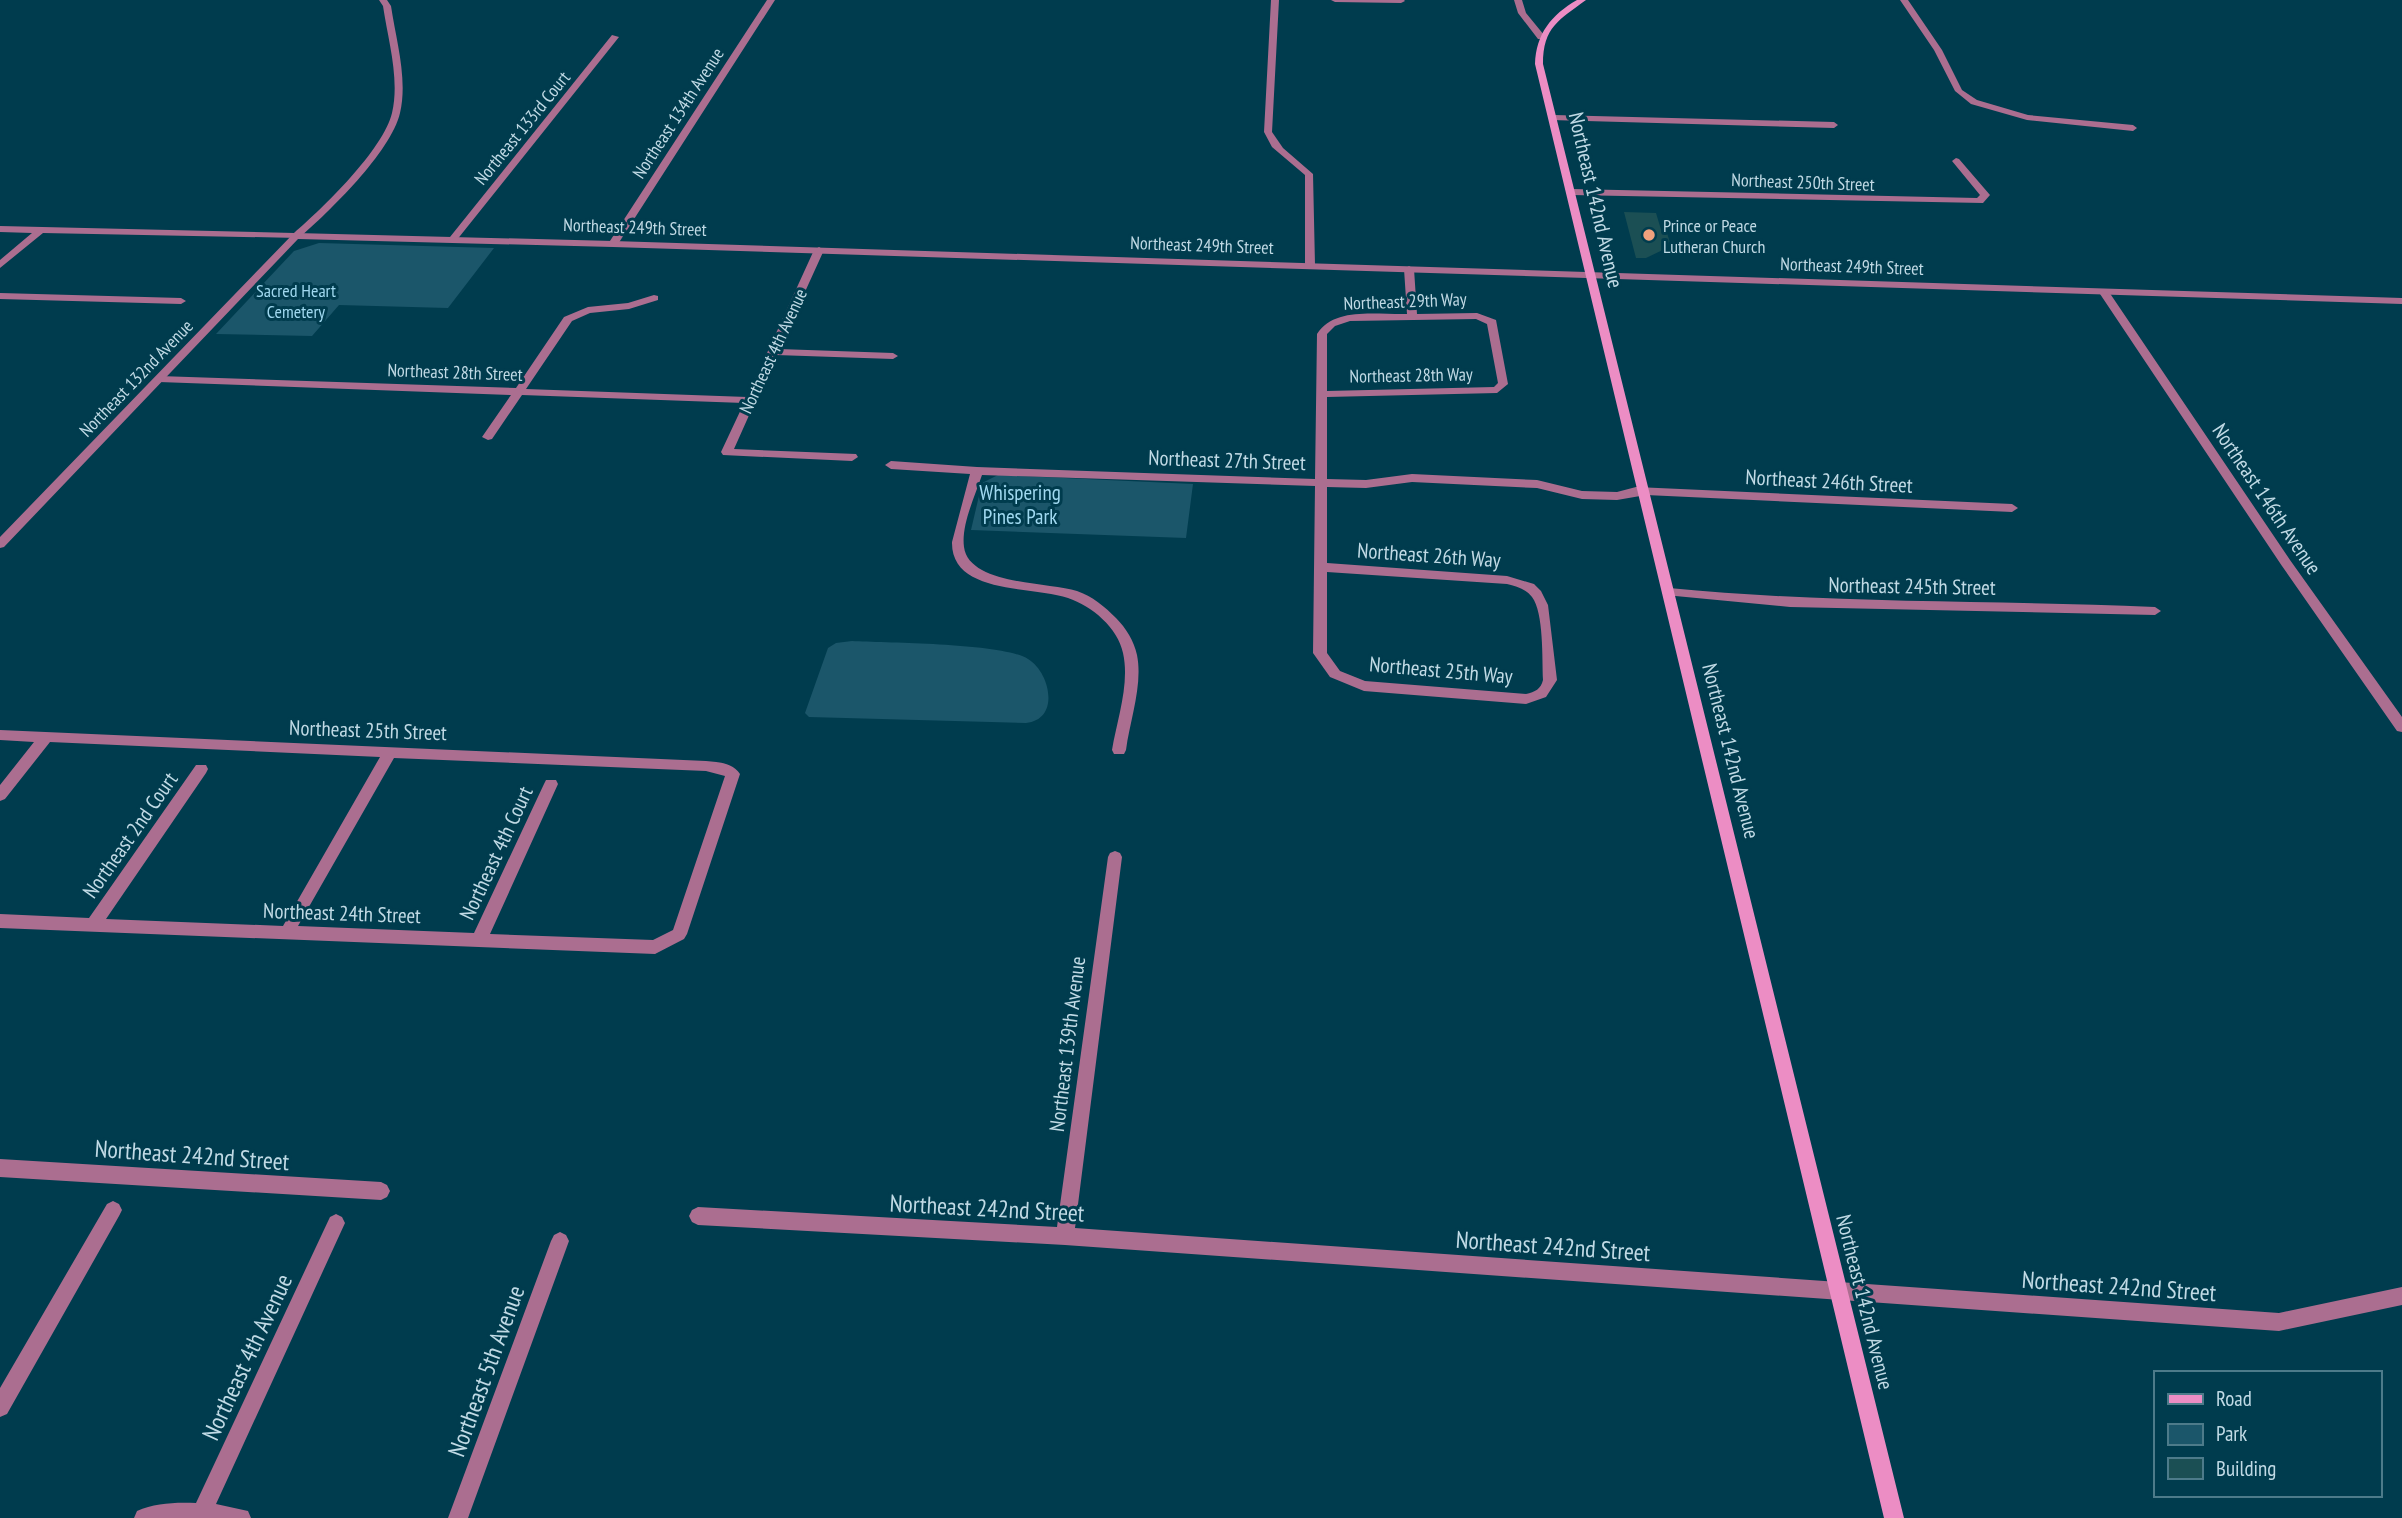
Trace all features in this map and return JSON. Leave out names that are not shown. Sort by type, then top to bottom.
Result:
[{"type":"main road","points":[[1541,37],[1555,18],[1582,0]]},
{"type":"main road","name":"Northeast 142nd Avenue","points":[[1541,37],[1539,64],[1894,1518]]},
{"type":"street","name":"Northeast 132nd Avenue","points":[[0,544],[375,153],[394,122],[397,91],[387,6],[383,0]]},
{"type":"street","name":"Northeast 134th Avenue","points":[[613,244],[771,0]]},
{"type":"street","points":[[1275,0],[1268,132],[1278,149],[1300,164],[1309,174],[1310,265]]},
{"type":"street","points":[[1335,0],[1401,1]]},
{"type":"street","points":[[1518,0],[1522,13],[1541,37]]},
{"type":"street","points":[[1904,0],[1938,50],[1959,91],[1974,102],[2027,117],[2133,128]]},
{"type":"street","name":"Northeast 133rd Court","points":[[453,239],[615,37]]},
{"type":"street","points":[[1554,118],[1834,125]]},
{"type":"street","name":"Northeast 250th Street","points":[[1572,192],[1980,201],[1985,195],[1956,161]]},
{"type":"street","name":"Northeast 249th Street","points":[[0,229],[453,239],[2402,301]]},
{"type":"street","points":[[0,265],[41,230]]},
{"type":"street","name":"Northeast 4th Avenue","points":[[819,250],[727,452],[852,457]]},
{"type":"street","points":[[1409,269],[1412,317]]},
{"type":"street","name":"Northeast 146th Avenue","points":[[2103,291],[2286,563],[2402,727]]},
{"type":"street","points":[[0,296],[181,301]]},
{"type":"street","points":[[488,437],[572,316],[588,310],[629,306],[654,298]]},
{"type":"street","name":"Northeast 29th Way","points":[[1322,394],[1322,334],[1330,324],[1345,319],[1483,317],[1493,326],[1503,384],[1500,388]]},
{"type":"street","points":[[772,352],[893,356]]},
{"type":"street","name":"Northeast 28th Street","points":[[159,379],[750,400]]},
{"type":"street","name":"Northeast 28th Way","points":[[1322,394],[1488,391],[1500,388]]},
{"type":"street","points":[[1321,567],[1322,394]]},
{"type":"street","name":"Northeast 27th Street","points":[[891,465],[977,471],[1322,483],[1366,484],[1412,478],[1537,484],[1582,495],[1617,496],[1644,492]]},
{"type":"street","points":[[977,471],[959,536],[957,548],[961,560],[970,570],[984,578],[1074,595],[1102,611],[1122,633],[1131,660],[1119,750]]},
{"type":"street","name":"Northeast 246th Street","points":[[1644,492],[2012,508]]},
{"type":"street","name":"Northeast 26th Way","points":[[1321,567],[1507,580],[1533,590],[1542,602],[1550,680],[1544,693]]},
{"type":"street","name":"Northeast 25th Way","points":[[1321,567],[1320,653],[1335,674],[1364,686],[1526,699],[1544,693]]},
{"type":"street","name":"Northeast 245th Street","points":[[1669,592],[1729,599],[1847,605],[2068,607],[2155,611]]},
{"type":"street","name":"Northeast 25th Street","points":[[0,735],[722,768],[733,774],[679,934]]},
{"type":"street","points":[[0,795],[46,737]]},
{"type":"street","points":[[287,932],[390,752]]},
{"type":"street","name":"Northeast 2nd Court","points":[[93,925],[201,769]]},
{"type":"street","name":"Northeast 4th Court","points":[[479,940],[551,784]]},
{"type":"street","name":"Northeast 139th Avenue","points":[[1065,1236],[1115,857]]},
{"type":"street","name":"Northeast 24th Street","points":[[0,921],[656,947],[679,934]]},
{"type":"street","name":"Northeast 242nd Street","points":[[0,1168],[381,1191]]},
{"type":"street","points":[[0,1407],[113,1210]]},
{"type":"street","name":"Northeast 242nd Street","points":[[698,1216],[1065,1236],[2279,1322],[2402,1296]]},
{"type":"street","name":"Northeast 4th Avenue","points":[[202,1512],[336,1223]]},
{"type":"street","name":"Northeast 5th Avenue","points":[[458,1518],[560,1241]]},
{"type":"street","points":[[145,1518],[171,1512],[202,1512],[241,1518]]},
{"type":"green space","name":"Sacred Heart Cemetery","points":[[319,243],[494,248],[448,308],[339,305],[312,336],[216,334],[294,251]]},
{"type":"green space","name":"Whispering Pines Park","points":[[998,475],[1193,484],[1186,538],[971,530],[982,483]]},
{"type":"green space","points":[[852,641],[971,647],[1015,654],[1028,659],[1042,674],[1048,705],[1037,720],[1026,723],[809,717],[805,713],[828,648],[836,643]]},
{"type":"building","name":"Prince or Peace Lutheran Church","points":[[1624,212],[1656,213],[1662,233],[1667,233],[1671,246],[1646,258],[1636,258]]},
{"type":"place","name":"Prince or Peace Lutheran Church","points":[[1649,235]]}]
